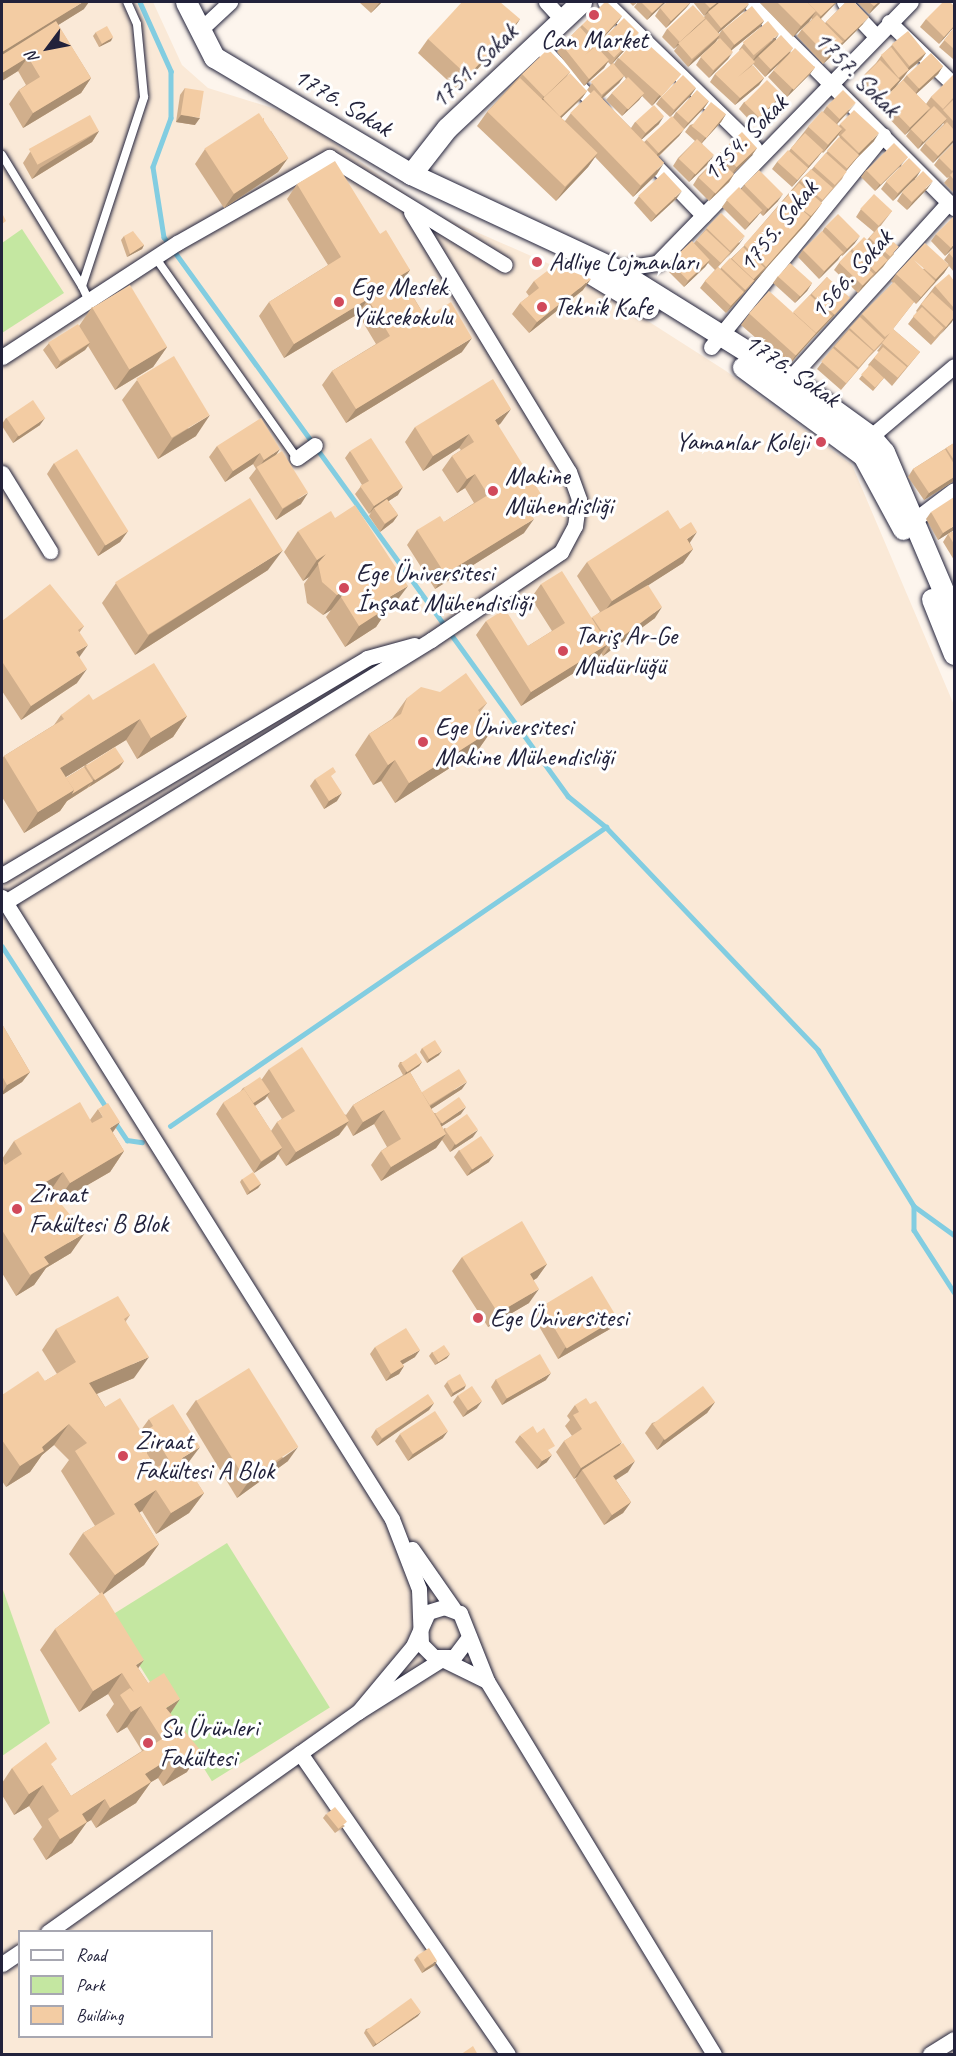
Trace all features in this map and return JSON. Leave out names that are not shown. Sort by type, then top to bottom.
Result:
[{"type":"street","name":"1776. Sokak","points":[[186,2],[214,57],[411,174],[502,217],[521,237],[605,273],[715,342],[863,443],[884,452],[913,521],[949,587],[954,616]]},
{"type":"street","points":[[201,29],[230,2]]},
{"type":"street","points":[[546,2],[562,19]]},
{"type":"street","name":"1751. Sokak","points":[[411,174],[447,128],[581,2]]},
{"type":"street","points":[[605,2],[763,156]]},
{"type":"street","name":"1757. Sokak","points":[[749,2],[952,205]]},
{"type":"street","points":[[844,2],[875,35]]},
{"type":"street","name":"1754. Sokak","points":[[605,273],[657,264],[763,156],[875,35],[911,2]]},
{"type":"street","points":[[889,22],[951,76]]},
{"type":"street","points":[[537,43],[612,121]]},
{"type":"street","name":"1755. Sokak","points":[[715,342],[883,135]]},
{"type":"street","points":[[636,146],[703,215]]},
{"type":"street","points":[[2,357],[90,302],[177,243],[329,157],[411,212],[505,265]]},
{"type":"street","name":"1566. Sokak","points":[[790,378],[952,205]]},
{"type":"street","points":[[411,212],[569,472],[579,500],[575,526],[561,552],[440,634],[3,901],[398,1528],[453,1608],[466,1620],[487,1682],[714,2055]]},
{"type":"street","name":"1776. Sokak","points":[[715,342],[790,378],[863,443],[901,524],[954,654]]},
{"type":"street","points":[[863,443],[954,366]]},
{"type":"street","points":[[297,458],[315,445]]},
{"type":"street","points":[[2,473],[50,551]]},
{"type":"street","points":[[913,521],[954,490]]},
{"type":"street","points":[[2,875],[367,658],[440,634]]},
{"type":"street","points":[[274,713],[283,730]]},
{"type":"street","points":[[197,759],[207,775]]},
{"type":"street","points":[[398,1528],[419,1589],[421,1644],[442,1659],[487,1682]]},
{"type":"street","points":[[358,1712],[413,1646],[420,1624],[435,1608],[453,1608]]},
{"type":"street","points":[[51,1930],[358,1712],[442,1659],[461,1652],[470,1636]]},
{"type":"street","points":[[300,1753],[508,2055]]},
{"type":"street","points":[[2,1965],[18,1953]]},
{"type":"street","points":[[930,2055],[954,2039]]},
{"type":"lane","points":[[82,286],[144,97],[137,24],[127,2]]},
{"type":"lane","points":[[2,155],[90,302]]},
{"type":"lane","points":[[158,256],[297,458]]},
{"type":"shaded area","name":"Ege Üniversitesi","points":[[2,2],[153,2],[182,65],[208,88],[295,115],[431,212],[579,277],[726,371],[852,465],[954,705],[954,2054],[2,2054]]},
{"type":"green space","points":[[22,229],[64,293],[2,333],[2,243]]},
{"type":"green space","points":[[227,1543],[330,1708],[212,1781],[109,1617]]},
{"type":"green space","points":[[2,1587],[50,1723],[2,1756]]},
{"type":"building","points":[[2,2],[83,2],[2,52]]},
{"type":"building","points":[[462,2],[500,2],[520,19],[468,76],[428,39]]},
{"type":"building","points":[[605,2],[622,16],[599,41],[582,25]]},
{"type":"building","points":[[641,2],[664,2],[652,13]]},
{"type":"building","points":[[667,2],[691,2],[671,21],[660,8]]},
{"type":"building","points":[[704,2],[718,2],[710,8]]},
{"type":"building","points":[[720,2],[747,2],[749,4],[721,28],[708,12]]},
{"type":"building","points":[[777,2],[807,2],[816,11],[801,26]]},
{"type":"building","points":[[807,2],[836,2],[821,16]]},
{"type":"building","points":[[846,2],[854,2],[869,17],[845,40],[826,22]]},
{"type":"building","points":[[943,2],[950,2],[954,6],[954,26],[944,37],[926,19]]},
{"type":"building","points":[[693,5],[705,18],[680,42],[667,29]]},
{"type":"building","points":[[752,6],[764,21],[734,45],[722,30]]},
{"type":"building","points":[[817,15],[843,42],[828,56],[802,30]]},
{"type":"building","points":[[624,18],[639,33],[614,58],[599,43]]},
{"type":"building","points":[[706,19],[720,35],[692,59],[678,43]]},
{"type":"building","points":[[56,21],[91,78],[33,113],[19,90],[40,77],[28,57],[2,73],[2,55]]},
{"type":"building","points":[[768,21],[779,34],[754,55],[743,42]]},
{"type":"building","points":[[107,26],[113,37],[102,44],[96,32]]},
{"type":"building","points":[[580,27],[596,45],[585,55],[596,46],[609,60],[589,79],[562,45]]},
{"type":"building","points":[[954,28],[954,49],[944,40]]},
{"type":"building","points":[[908,31],[926,53],[909,66],[892,44]]},
{"type":"building","points":[[781,35],[793,48],[771,69],[758,56]]},
{"type":"building","points":[[639,36],[681,74],[661,96],[619,58]]},
{"type":"building","points":[[720,38],[733,52],[713,70],[700,56]]},
{"type":"building","points":[[891,47],[909,70],[899,78],[881,55]]},
{"type":"building","points":[[742,48],[755,62],[738,77],[753,65],[764,78],[740,98],[715,74]]},
{"type":"building","points":[[795,48],[815,67],[794,90],[773,70]]},
{"type":"building","points":[[548,49],[570,72],[544,97],[522,74]]},
{"type":"building","points":[[931,53],[943,66],[919,89],[907,76]]},
{"type":"building","points":[[880,60],[900,80],[885,95],[865,75]]},
{"type":"building","points":[[613,63],[624,76],[602,95],[591,82]]},
{"type":"building","points":[[570,73],[587,91],[560,117],[543,98]]},
{"type":"building","points":[[683,75],[696,88],[674,110],[661,97]]},
{"type":"building","points":[[953,75],[954,97],[943,109],[931,97]]},
{"type":"building","points":[[628,77],[644,93],[628,110],[612,93]]},
{"type":"building","points":[[520,78],[598,153],[565,187],[487,112]]},
{"type":"building","points":[[767,80],[782,95],[759,117],[744,103]]},
{"type":"building","points":[[903,80],[930,108],[910,128],[883,99]]},
{"type":"building","points":[[185,88],[204,91],[200,118],[181,115]]},
{"type":"building","points":[[594,90],[664,163],[640,186],[570,113]]},
{"type":"building","points":[[697,90],[709,101],[688,123],[677,112]]},
{"type":"building","points":[[843,90],[856,103],[839,119],[827,106]]},
{"type":"building","points":[[954,99],[954,122],[943,110]]},
{"type":"building","points":[[711,102],[726,114],[706,138],[691,126]]},
{"type":"building","points":[[654,105],[664,116],[645,133],[635,122]]},
{"type":"building","points":[[934,106],[947,119],[923,142],[911,129]]},
{"type":"building","points":[[854,110],[879,133],[859,153],[841,135],[846,130],[840,124]]},
{"type":"building","points":[[822,111],[842,129],[828,145],[808,127]]},
{"type":"building","points":[[259,113],[288,158],[234,194],[204,148]]},
{"type":"building","points":[[90,115],[99,131],[38,165],[29,149]]},
{"type":"building","points":[[672,116],[684,129],[659,153],[646,140]]},
{"type":"building","points":[[947,122],[954,130],[954,139],[938,156],[925,143]]},
{"type":"building","points":[[742,132],[757,148],[737,167],[722,151]]},
{"type":"building","points":[[805,133],[823,150],[809,165],[791,148]]},
{"type":"building","points":[[839,137],[859,155],[847,168],[827,150]]},
{"type":"building","points":[[697,139],[714,155],[695,174],[679,159]]},
{"type":"building","points":[[894,143],[908,157],[881,185],[866,171]]},
{"type":"building","points":[[954,143],[954,169],[952,171],[939,158]]},
{"type":"building","points":[[788,150],[808,168],[797,180],[777,162]]},
{"type":"building","points":[[826,153],[847,172],[835,185],[814,166]]},
{"type":"building","points":[[717,158],[734,174],[715,193],[699,178]]},
{"type":"building","points":[[909,158],[921,170],[898,193],[886,181]]},
{"type":"building","name":"Ege Meslek Yüksekokulu","points":[[335,161],[380,234],[386,230],[410,270],[400,276],[426,318],[451,302],[472,338],[356,409],[332,371],[390,336],[368,299],[294,344],[269,302],[341,257],[297,184]]},
{"type":"building","points":[[811,169],[833,188],[822,200],[801,181]]},
{"type":"building","points":[[759,170],[783,194],[768,209],[744,185]]},
{"type":"building","points":[[923,171],[933,181],[912,202],[902,192]]},
{"type":"building","points":[[664,172],[682,191],[656,215],[638,196]]},
{"type":"building","points":[[799,183],[822,203],[811,216],[795,204],[810,217],[766,267],[744,245]]},
{"type":"building","points":[[739,187],[762,210],[750,223],[726,200]]},
{"type":"building","points":[[874,194],[892,211],[879,226],[860,209]]},
{"type":"building","points":[[721,213],[745,236],[730,251],[706,228]]},
{"type":"building","points":[[838,214],[860,236],[847,249],[825,227]]},
{"type":"building","points":[[954,216],[954,244],[951,248],[936,234]]},
{"type":"building","points":[[878,228],[899,247],[890,256],[869,238]]},
{"type":"building","points":[[706,230],[730,253],[721,263],[696,240]]},
{"type":"building","points":[[133,231],[144,245],[130,254],[124,236]]},
{"type":"building","points":[[822,231],[843,252],[824,271],[803,250]]},
{"type":"building","points":[[864,237],[888,260],[876,272],[852,249]]},
{"type":"building","points":[[692,241],[710,260],[688,280],[670,261]]},
{"type":"building","points":[[925,243],[949,265],[936,279],[914,260],[935,281],[921,297],[896,274]]},
{"type":"building","points":[[743,247],[765,268],[753,279],[732,259]]},
{"type":"building","points":[[954,248],[954,259],[949,253]]},
{"type":"building","points":[[850,251],[874,274],[863,285],[839,263]]},
{"type":"building","points":[[730,258],[754,281],[745,290],[721,268]]},
{"type":"building","points":[[790,263],[812,283],[800,296],[778,276]]},
{"type":"building","name":"Teknik Kafe","points":[[555,265],[591,279],[537,322],[520,303],[539,288],[534,281]]},
{"type":"building","points":[[718,267],[744,292],[731,306],[705,281]]},
{"type":"building","points":[[949,274],[954,281],[954,308],[935,286]]},
{"type":"building","points":[[827,277],[850,298],[835,315],[812,294]]},
{"type":"building","points":[[894,282],[914,302],[893,329],[920,352],[908,366],[882,343],[890,333],[885,337],[862,314]]},
{"type":"building","points":[[130,285],[167,347],[129,369],[92,308]]},
{"type":"building","points":[[769,291],[816,333],[796,355],[749,313]]},
{"type":"building","points":[[932,292],[954,312],[954,317],[946,327],[921,304]]},
{"type":"building","points":[[810,295],[832,316],[816,333],[793,312]]},
{"type":"building","points":[[922,307],[944,328],[935,337],[913,316]]},
{"type":"building","points":[[860,317],[884,340],[874,350],[850,328]]},
{"type":"building","points":[[78,324],[90,343],[60,361],[48,343]]},
{"type":"building","points":[[849,330],[873,351],[859,368],[835,347]]},
{"type":"building","points":[[883,347],[907,367],[898,378],[874,358]]},
{"type":"building","points":[[833,348],[858,370],[846,383],[821,362]]},
{"type":"building","points":[[174,356],[210,415],[172,438],[136,379]]},
{"type":"building","points":[[870,365],[884,378],[875,387],[861,375]]},
{"type":"building","name":"Makine Mühendisliği","points":[[493,379],[511,409],[495,420],[541,494],[529,512],[534,519],[445,574],[417,530],[440,516],[444,522],[488,495],[475,474],[467,479],[452,456],[474,442],[469,434],[433,456],[415,427]]},
{"type":"building","points":[[33,400],[45,418],[19,436],[6,418]]},
{"type":"building","points":[[261,418],[280,449],[264,460],[260,453],[233,471],[217,446]]},
{"type":"building","points":[[371,438],[403,487],[374,506],[360,486],[369,481],[350,451]]},
{"type":"building","points":[[954,443],[954,460],[946,448]]},
{"type":"building","points":[[77,449],[128,531],[106,546],[54,463]]},
{"type":"building","points":[[945,449],[954,464],[954,477],[929,493],[913,469]]},
{"type":"building","points":[[282,451],[308,493],[283,508],[257,467]]},
{"type":"building","points":[[954,497],[954,526],[943,533],[931,512]]},
{"type":"building","points":[[250,498],[283,551],[148,635],[115,582]]},
{"type":"building","points":[[387,499],[398,515],[385,524],[374,508]]},
{"type":"building","points":[[355,505],[408,586],[386,599],[390,606],[359,626],[341,597],[348,588],[337,595],[322,582],[318,563],[326,554],[317,560],[298,531],[331,511],[335,518]]},
{"type":"building","points":[[668,510],[680,529],[691,522],[697,532],[687,539],[693,549],[612,601],[587,562]]},
{"type":"building","points":[[954,531],[954,544],[948,534]]},
{"type":"building","points":[[562,571],[608,644],[531,692],[486,621],[505,609],[528,646],[565,623],[541,584]]},
{"type":"building","points":[[50,584],[84,626],[78,630],[88,645],[76,652],[87,669],[31,706],[2,664],[2,621]]},
{"type":"building","points":[[648,585],[662,607],[611,645],[592,617]]},
{"type":"building","points":[[154,663],[187,716],[151,738],[140,719],[60,768],[74,790],[38,812],[4,756],[64,719],[61,715],[89,694],[93,700]]},
{"type":"building","name":"Ege Üniversitesi Makine Mühendisliği","points":[[466,673],[487,703],[478,710],[492,730],[409,783],[395,760],[388,765],[369,734],[401,714],[407,698],[421,687],[440,692]]},
{"type":"building","points":[[115,747],[124,761],[95,780],[86,766]]},
{"type":"building","points":[[84,767],[93,781],[72,794],[74,790],[66,778]]},
{"type":"building","points":[[333,767],[336,772],[331,776],[342,793],[329,801],[315,779]]},
{"type":"building","points":[[2,1024],[30,1072],[7,1085],[2,1076]]},
{"type":"building","points":[[435,1040],[442,1051],[429,1059],[422,1048]]},
{"type":"building","points":[[302,1047],[349,1121],[296,1152],[277,1122],[295,1111],[269,1069]]},
{"type":"building","points":[[416,1053],[422,1062],[407,1072],[401,1063]]},
{"type":"building","points":[[459,1069],[467,1082],[430,1105],[422,1092]]},
{"type":"building","points":[[410,1072],[446,1134],[391,1167],[381,1151],[401,1139],[384,1110],[363,1122],[353,1105]]},
{"type":"building","points":[[260,1077],[270,1092],[253,1103],[243,1088]]},
{"type":"building","points":[[244,1089],[282,1148],[261,1161],[223,1103]]},
{"type":"building","points":[[459,1097],[466,1107],[442,1123],[435,1114]]},
{"type":"building","name":"Ziraat Fakültesi B Blok","points":[[80,1102],[92,1123],[103,1117],[98,1109],[108,1103],[120,1122],[110,1128],[124,1151],[70,1183],[63,1172],[44,1183],[85,1233],[44,1257],[49,1264],[30,1275],[2,1230],[2,1158],[5,1165],[22,1154],[14,1141]]},
{"type":"building","points":[[467,1114],[478,1130],[456,1145],[445,1129]]},
{"type":"building","points":[[481,1136],[494,1155],[472,1170],[459,1151]]},
{"type":"building","points":[[253,1172],[261,1184],[250,1191],[242,1179]]},
{"type":"building","points":[[522,1221],[547,1264],[530,1274],[539,1289],[498,1313],[462,1257]]},
{"type":"building","points":[[592,1276],[617,1318],[567,1348],[541,1306]]},
{"type":"building","name":"Ziraat Fakültesi A Blok","points":[[118,1296],[130,1315],[124,1319],[149,1357],[89,1383],[105,1407],[120,1398],[142,1433],[153,1426],[149,1419],[173,1404],[200,1447],[182,1458],[204,1493],[171,1513],[156,1490],[134,1504],[159,1544],[115,1575],[83,1533],[115,1514],[75,1451],[87,1443],[69,1424],[42,1447],[44,1451],[20,1466],[2,1440],[2,1395],[38,1371],[45,1381],[76,1362],[56,1329]],"holes":[[[156,1439],[169,1460],[156,1468],[143,1447]]]},
{"type":"building","points":[[406,1328],[420,1350],[400,1361],[404,1366],[391,1374],[375,1347]]},
{"type":"building","points":[[444,1345],[450,1354],[439,1362],[432,1353]]},
{"type":"building","points":[[540,1354],[551,1373],[507,1399],[496,1380]]},
{"type":"building","points":[[249,1368],[298,1447],[246,1480],[196,1401]]},
{"type":"building","points":[[460,1374],[466,1385],[453,1393],[447,1381]]},
{"type":"building","points":[[472,1386],[482,1401],[468,1410],[458,1396]]},
{"type":"building","points":[[703,1386],[715,1402],[665,1440],[653,1424]]},
{"type":"building","points":[[428,1394],[434,1403],[382,1438],[376,1429]]},
{"type":"building","points":[[586,1398],[590,1404],[596,1401],[622,1442],[581,1468],[564,1441],[582,1429],[573,1415],[579,1412],[575,1405]]},
{"type":"building","points":[[435,1411],[448,1431],[413,1454],[400,1434]]},
{"type":"building","points":[[533,1426],[537,1433],[544,1428],[555,1446],[548,1450],[552,1455],[542,1461],[520,1435]]},
{"type":"building","points":[[623,1443],[635,1461],[613,1476],[631,1502],[612,1515],[582,1470]]},
{"type":"building","points":[[102,1592],[144,1660],[136,1665],[148,1683],[164,1673],[180,1699],[166,1708],[201,1751],[177,1766],[172,1757],[145,1774],[151,1782],[110,1808],[105,1799],[82,1814],[87,1822],[60,1839],[48,1819],[59,1811],[43,1785],[29,1794],[12,1768],[46,1742],[57,1759],[51,1764],[71,1796],[162,1739],[141,1706],[131,1712],[120,1695],[130,1688],[134,1692],[122,1673],[93,1691],[55,1629]]},
{"type":"building","points":[[335,1807],[347,1822],[338,1829],[326,1814]]},
{"type":"building","points":[[429,1948],[437,1961],[425,1968],[417,1955]]},
{"type":"building","points":[[411,1998],[421,2012],[376,2044],[367,2030]]},
{"type":"building","points":[[473,2046],[478,2055],[460,2055]]},
{"type":"waterway","points":[[140,2],[171,71],[171,118],[153,167],[164,237],[568,796],[606,827],[818,1050],[914,1206],[954,1235]]},
{"type":"waterway","points":[[170,1126],[606,827]]},
{"type":"waterway","points":[[2,946],[108,1110]]},
{"type":"waterway","points":[[115,1122],[127,1140],[142,1142]]},
{"type":"waterway","points":[[914,1206],[914,1230],[954,1292]]},
{"type":"place","name":"Can Market","points":[[594,15]]},
{"type":"place","name":"Adliye Lojmanları","points":[[537,262]]},
{"type":"place","name":"Ege Meslek Yüksekokulu","points":[[339,302]]},
{"type":"place","name":"Teknik Kafe","points":[[542,307]]},
{"type":"place","name":"Yamanlar Koleji","points":[[821,442]]},
{"type":"place","name":"Makine Mühendisliği","points":[[493,491]]},
{"type":"place","name":"Ege Üniversitesi İnşaat Mühendisliği","points":[[344,588]]},
{"type":"place","name":"Tariş Ar-Ge Müdürlüğü","points":[[563,651]]},
{"type":"place","name":"Ege Üniversitesi Makine Mühendisliği","points":[[423,742]]},
{"type":"place","name":"Ziraat Fakültesi B Blok","points":[[17,1209]]},
{"type":"place","name":"Ege Üniversitesi","points":[[478,1318]]},
{"type":"place","name":"Ziraat Fakültesi A Blok","points":[[123,1456]]},
{"type":"place","name":"Su Ürünleri Fakültesi","points":[[148,1743]]}]
